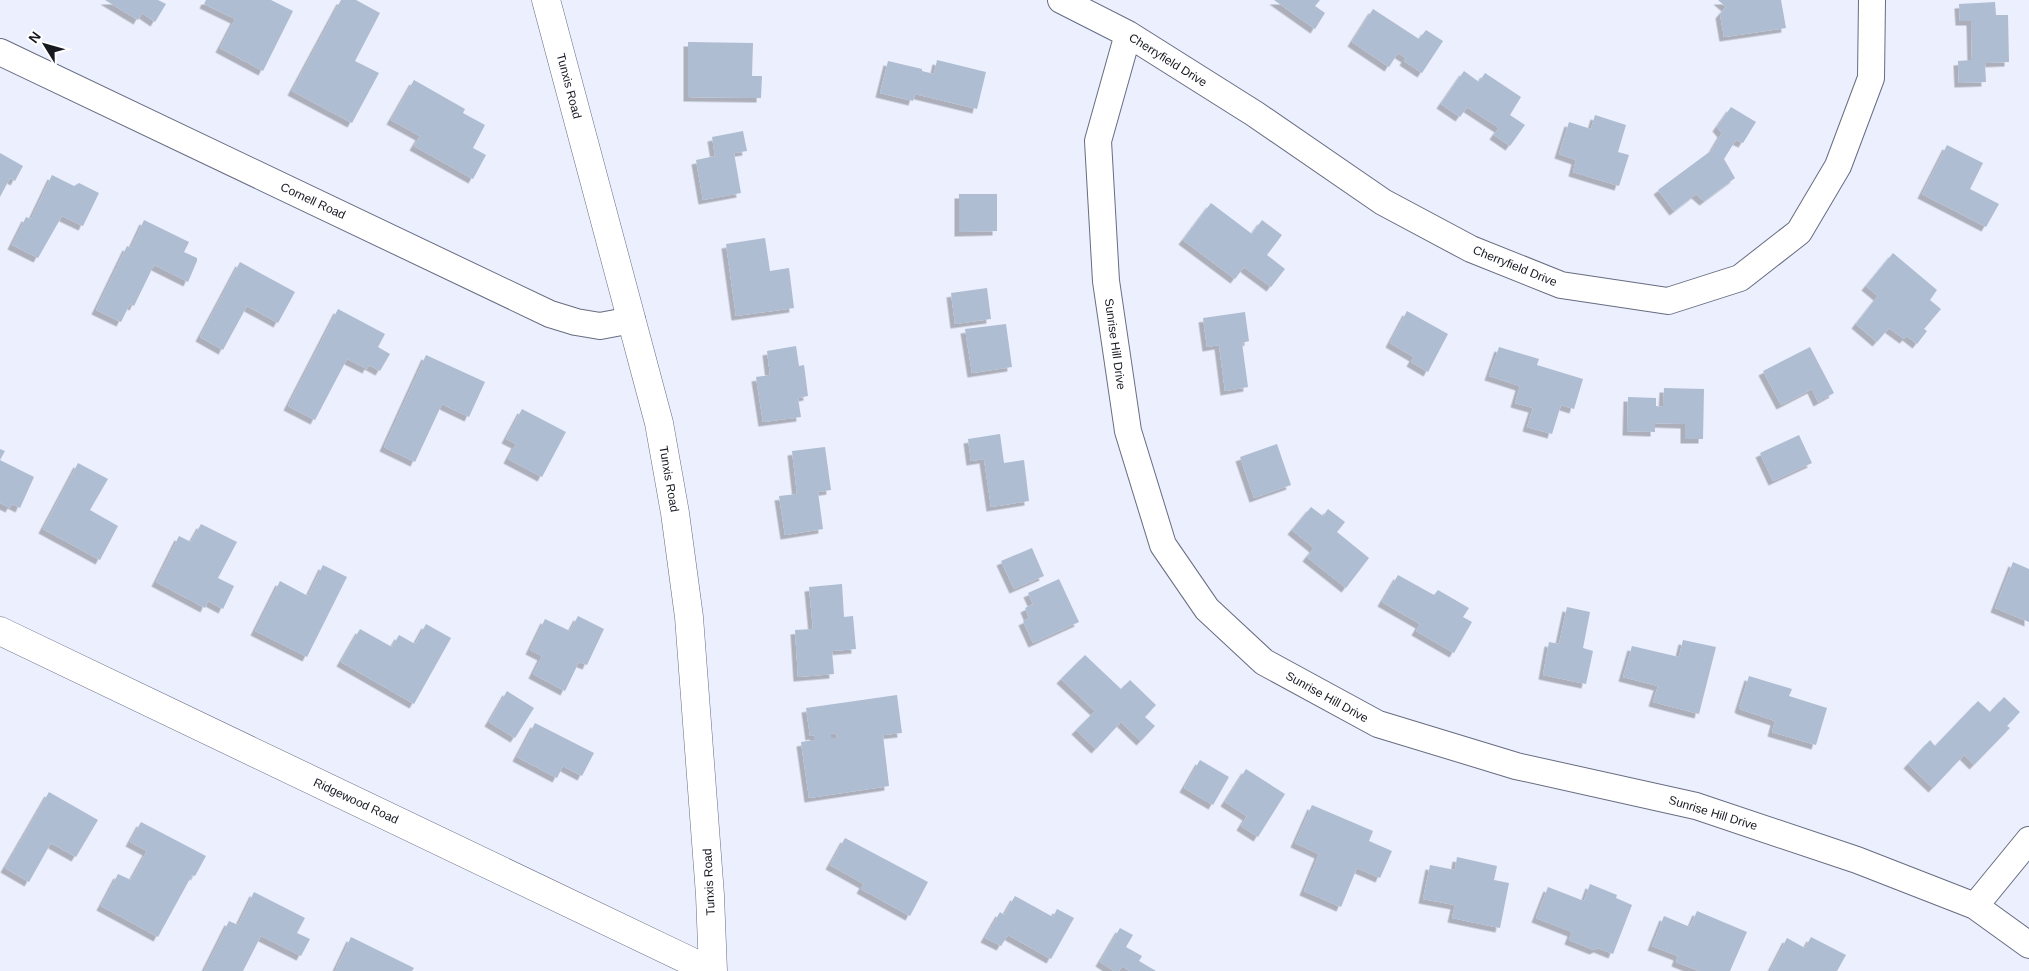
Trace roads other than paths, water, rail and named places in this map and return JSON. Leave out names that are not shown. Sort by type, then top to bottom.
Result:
[{"type":"street","name":"Tunxis Road","points":[[546,0],[659,424],[675,512],[689,617],[710,895],[712,971]]},
{"type":"street","name":"Cherryfield Drive","points":[[1061,0],[1128,34],[1255,114],[1383,202],[1472,249],[1561,285],[1668,302],[1740,278],[1799,232],[1838,166],[1871,78],[1872,0]]},
{"type":"street","name":"Sunrise Hill Drive","points":[[1128,34],[1098,141],[1106,281],[1128,431],[1162,545],[1207,609],[1264,662],[1378,724],[1516,766],[1696,806],[1857,860],[1975,906],[2029,945]]},
{"type":"street","name":"Cornell Road","points":[[0,52],[550,314],[576,322],[600,326],[632,320]]},
{"type":"street","name":"Ridgewood Road","points":[[0,631],[712,971]]},
{"type":"street","points":[[1975,906],[2029,840]]}]
